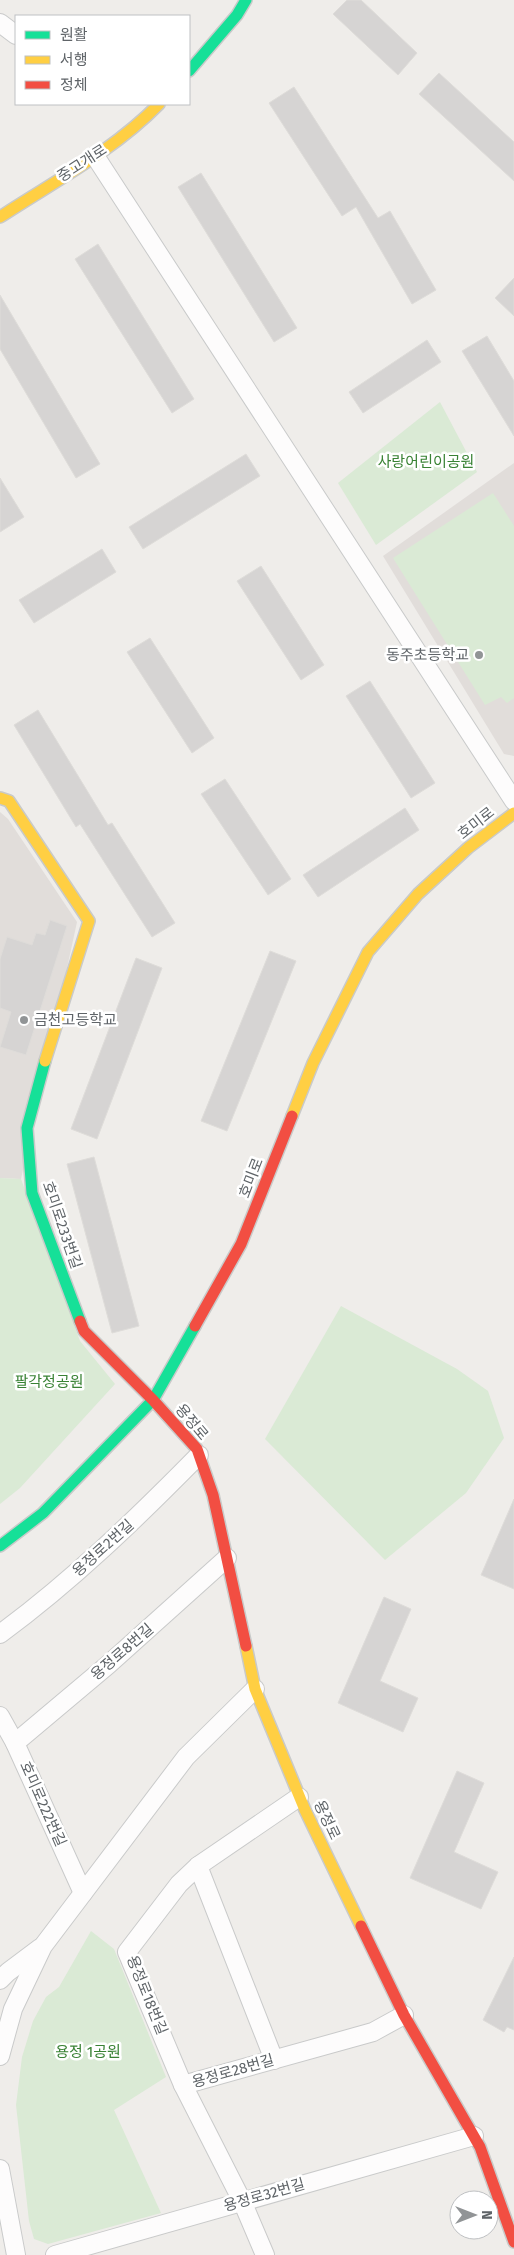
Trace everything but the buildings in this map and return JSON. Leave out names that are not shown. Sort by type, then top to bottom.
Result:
[{"type":"street","points":[[190,70],[238,16],[246,0]]},
{"type":"street","points":[[0,23],[15,33]]},
{"type":"street","name":"중고개로","points":[[0,217],[95,156],[148,117],[158,105]]},
{"type":"street","points":[[95,156],[514,801]]},
{"type":"street","name":"호미로233번길","points":[[0,798],[9,801],[89,921],[39,1080],[27,1128],[32,1193],[84,1331],[153,1400]]},
{"type":"street","name":"호미로","points":[[0,1546],[43,1513],[153,1400],[241,1244],[312,1063],[368,952],[418,894],[468,848],[514,813]]},
{"type":"street","name":"용정로","points":[[153,1400],[197,1449],[213,1495],[255,1689],[299,1796],[404,2015],[480,2146],[514,2242]]},
{"type":"street","name":"용정로2번길","points":[[0,1634],[134,1521],[199,1455]]},
{"type":"street","name":"용정로8번길","points":[[15,1743],[109,1664],[227,1558]]},
{"type":"street","points":[[0,2056],[13,2009],[43,1946],[186,1758],[255,1689]]},
{"type":"street","name":"호미로222번길","points":[[0,1716],[15,1743],[83,1893]]},
{"type":"street","name":"용정로18번길","points":[[184,2085],[127,1952],[179,1884],[198,1866],[299,1796]]},
{"type":"street","points":[[198,1866],[274,2060]]},
{"type":"street","points":[[0,1980],[43,1946]]},
{"type":"street","name":"용정로28번길","points":[[265,2255],[242,2201],[184,2085],[373,2032],[404,2015]]},
{"type":"street","name":"용정로32번길","points":[[55,2255],[474,2136]]},
{"type":"street","points":[[0,2169],[16,2255]]},
{"type":"shaded area","name":"동주초등학교","points":[[514,463],[514,756],[504,754],[383,556]]},
{"type":"shaded area","name":"금천고등학교","points":[[0,812],[8,819],[77,922],[21,1179],[0,1178]]},
{"type":"green space","name":"사랑어린이공원","points":[[440,402],[477,472],[376,545],[338,483]]},
{"type":"green space","name":"동주초등학교","points":[[493,493],[514,526],[514,698],[507,703],[501,697],[485,705],[393,558]]},
{"type":"green space","name":"팔각정공원","points":[[0,1178],[21,1179],[80,1341],[115,1384],[20,1488],[0,1504]]},
{"type":"green space","points":[[341,1306],[457,1369],[488,1391],[504,1438],[466,1493],[385,1560],[265,1439]]},
{"type":"green space","name":"용정 1공원","points":[[91,1931],[114,1949],[166,2077],[114,2110],[161,2213],[48,2244],[34,2239],[29,2221],[16,2105],[22,2057],[33,2021],[46,1997],[59,1987]]},
{"type":"traffic: fast","points":[[190,70],[237,15],[246,0]]},
{"type":"traffic: fast","points":[[45,1061],[27,1128],[32,1193],[80,1321]]},
{"type":"traffic: fast","points":[[0,1546],[43,1513],[153,1400],[195,1326]]},
{"type":"traffic: slow","points":[[0,217],[103,151],[158,105]]},
{"type":"traffic: slow","points":[[0,798],[9,801],[89,921],[45,1061]]},
{"type":"traffic: slow","points":[[292,1116],[313,1063],[368,952],[418,894],[468,848],[514,813]]},
{"type":"traffic: slow","points":[[246,1646],[255,1689],[305,1810],[361,1926]]},
{"type":"traffic: jam","points":[[195,1326],[241,1244],[292,1116]]},
{"type":"traffic: jam","points":[[80,1321],[84,1331],[153,1400],[197,1449],[213,1495],[246,1646]]},
{"type":"traffic: jam","points":[[361,1926],[404,2015],[480,2147],[514,2242]]},
{"type":"place","name":"동주초등학교","points":[[479,655]]},
{"type":"place","name":"금천고등학교","points":[[24,1020]]}]
